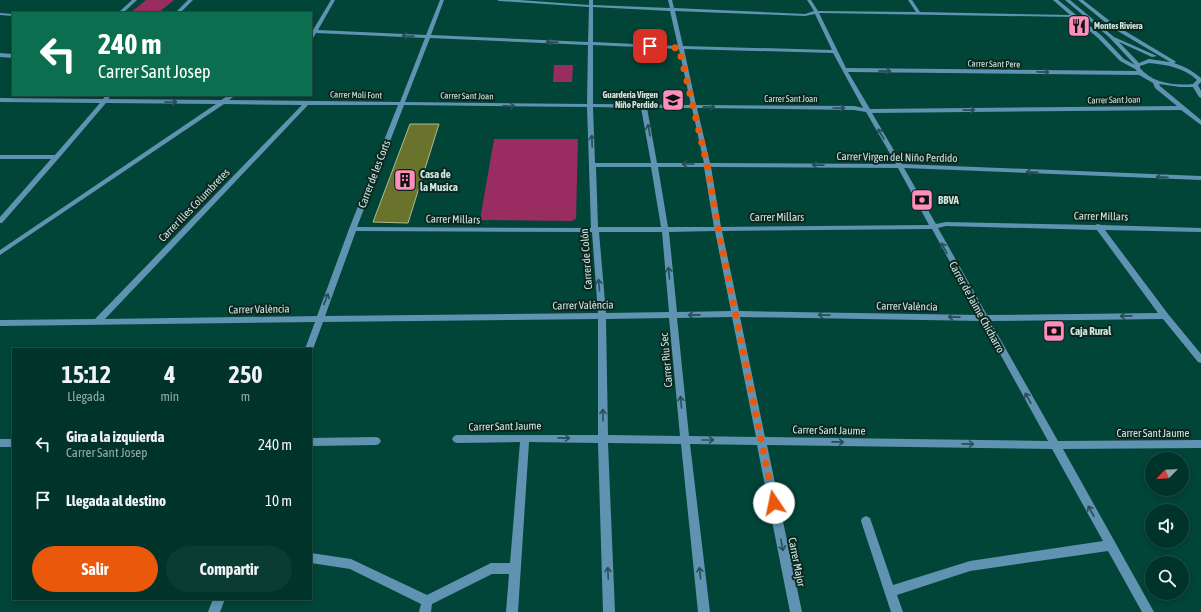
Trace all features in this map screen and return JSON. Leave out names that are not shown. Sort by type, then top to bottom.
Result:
[{"type":"street","points":[[121,12],[135,0]]},
{"type":"street","points":[[178,12],[191,0]]},
{"type":"street","points":[[333,0],[313,31],[679,48],[835,52]]},
{"type":"street","name":"Carrer de les Corts","points":[[308,348],[400,105],[442,0]]},
{"type":"street","points":[[499,0],[590,3],[672,10],[805,15],[817,12],[1074,16]]},
{"type":"street","name":"Carrer Major","points":[[670,0],[679,48],[707,164],[718,228],[796,612]]},
{"type":"street","name":"Carrer de Jaime Chicharro","points":[[809,0],[817,12],[835,52],[1148,612]]},
{"type":"street","points":[[910,0],[919,14]]},
{"type":"street","points":[[1055,0],[1100,37],[1122,60],[1138,67]]},
{"type":"street","points":[[1067,0],[1111,36],[1138,67],[1141,74],[1156,82],[1185,87],[1195,85],[1200,80],[1193,72],[1168,63],[1149,61],[1138,67]]},
{"type":"street","points":[[1080,0],[1113,26],[1179,66]]},
{"type":"street","name":"Carrer de Colón","points":[[590,3],[590,106],[594,230],[602,316],[603,439],[609,612]]},
{"type":"street","points":[[0,14],[12,15]]},
{"type":"street","points":[[1111,36],[1168,63]]},
{"type":"street","points":[[0,55],[12,56]]},
{"type":"street","name":"Carrer Sant Pere","points":[[846,70],[1141,74]]},
{"type":"street","points":[[1156,82],[1157,87],[1201,123]]},
{"type":"street","points":[[1195,85],[1201,96]]},
{"type":"street","points":[[0,221],[108,96]]},
{"type":"street","points":[[1,251],[231,96]]},
{"type":"street","name":"Carrer Molí Font","points":[[0,100],[400,105]]},
{"type":"street","name":"Carrer Illes Columbretes","points":[[97,322],[306,104]]},
{"type":"street","name":"Carrer Sant Joan","points":[[400,105],[854,108],[868,111],[1181,108]]},
{"type":"street","name":"Carrer Riu Sec","points":[[644,107],[665,229],[685,440],[704,612]]},
{"type":"street","points":[[0,157],[57,157]]},
{"type":"street","name":"Carrer Virgen del Niño Perdido","points":[[593,165],[707,164],[900,166],[1201,178]]},
{"type":"street","name":"Carrer Millars","points":[[353,229],[594,230],[718,228],[933,228],[946,224],[1098,226],[1201,230]]},
{"type":"street","points":[[1098,226],[1165,316],[1201,360]]},
{"type":"street","name":"Carrer València","points":[[0,323],[736,314],[983,318],[1165,316]]},
{"type":"street","points":[[512,612],[525,438]]},
{"type":"street","name":"Carrer Sant Jaume","points":[[457,439],[525,438],[1054,445],[1201,444]]},
{"type":"street","points":[[312,442],[376,441]]},
{"type":"street","points":[[0,443],[12,443]]},
{"type":"street","points":[[866,521],[897,612]]},
{"type":"street","points":[[891,591],[970,566],[1110,545]]},
{"type":"street","points":[[312,558],[350,564],[426,607],[491,568],[515,569]]},
{"type":"street","points":[[214,612],[219,600]]},
{"type":"shaded area","points":[[146,0],[174,0],[159,12],[131,12]]},
{"type":"shaded area","points":[[554,65],[573,65],[572,82],[553,82]]},
{"type":"shaded area","points":[[494,139],[578,139],[576,219],[571,221],[480,220]]},
{"type":"building","name":"Casa de la Musica","points":[[410,124],[439,124],[408,223],[373,222]]},
{"type":"place","name":"Montes Riviera","points":[[1079,26]]},
{"type":"place","name":"Guardería Virgen Niño Perdido","points":[[673,100]]},
{"type":"place","name":"Casa de la Musica","points":[[405,180]]},
{"type":"place","name":"BBVA","points":[[922,200]]},
{"type":"place","name":"Caja Rural","points":[[1054,331]]},
{"type":"route","points":[[650,46],[679,48],[707,164],[718,228],[774,503]]}]
